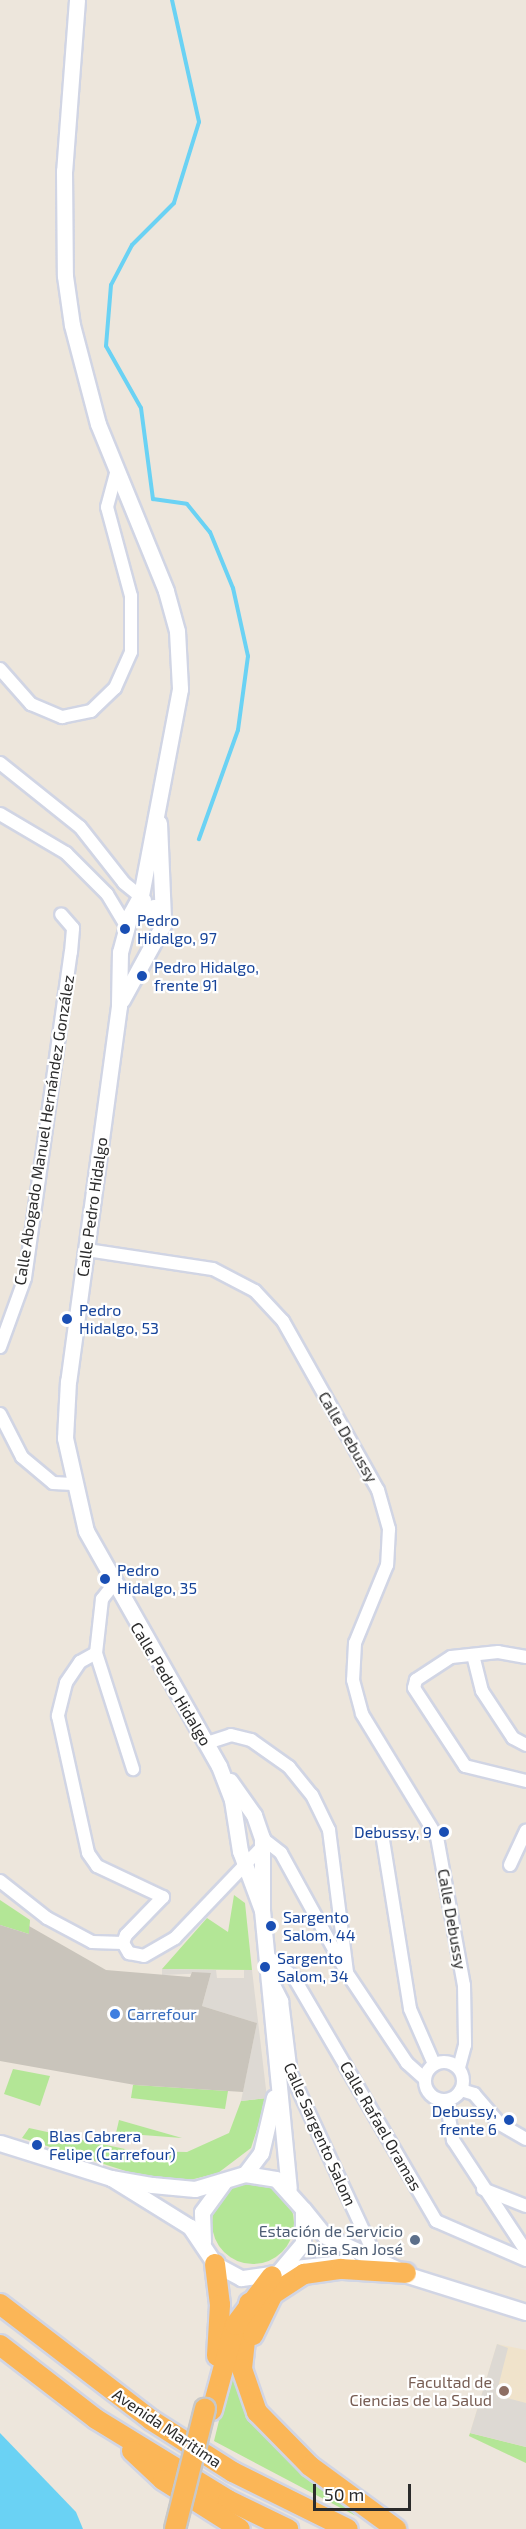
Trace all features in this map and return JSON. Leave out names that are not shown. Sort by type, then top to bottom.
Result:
[{"type":"highway","points":[[183,2529],[209,2409],[217,2355],[220,2305],[211,2258]]},
{"type":"highway","points":[[275,2432],[251,2367],[254,2327],[273,2294],[304,2274],[326,2270],[406,2273]]},
{"type":"highway","points":[[175,2529],[235,2325],[249,2303],[277,2273]]},
{"type":"highway","points":[[0,2288],[85,2371]]},
{"type":"highway","points":[[249,2303],[242,2368],[257,2412],[310,2466],[396,2529]]},
{"type":"highway","name":"Avenida Maritima","points":[[0,2304],[85,2371],[233,2472],[348,2529]]},
{"type":"highway","name":"Avenida Maritima","points":[[0,2345],[96,2419],[228,2500],[288,2529]]},
{"type":"highway","points":[[96,2419],[163,2480],[240,2529]]},
{"type":"street","points":[[77,0],[64,171],[65,276],[81,374],[117,469],[152,548],[177,631],[180,689],[145,900],[133,911],[120,952],[119,1006]]},
{"type":"street","points":[[0,669],[30,704],[62,717],[91,711],[115,687],[131,652],[130,596],[107,507],[117,469]]},
{"type":"street","points":[[0,763],[80,827],[124,883],[163,919]]},
{"type":"street","points":[[119,1006],[163,919],[159,807]]},
{"type":"street","points":[[0,814],[66,853],[106,894],[135,938],[153,939]]},
{"type":"street","name":"Calle Abogado Manuel Hernández González","points":[[0,1347],[25,1278],[71,952],[73,928],[61,914]]},
{"type":"street","name":"Calle Pedro Hidalgo","points":[[119,1006],[68,1381],[65,1438],[73,1484],[86,1531],[113,1585],[219,1766],[254,1815],[262,1842],[262,1910],[276,2079],[289,2188]]},
{"type":"street","name":"Calle Debussy","points":[[87,1250],[213,1269],[255,1292],[283,1321],[378,1490],[388,1529],[387,1565],[356,1643],[353,1680],[362,1714],[437,1837],[464,1984],[465,2036],[459,2068]]},
{"type":"street","points":[[0,1414],[22,1457],[52,1483],[73,1484]]},
{"type":"street","points":[[113,1585],[102,1599],[96,1653],[133,1769]]},
{"type":"street","points":[[96,1653],[80,1662],[66,1683],[58,1716],[81,1826],[97,1866],[163,1897],[123,1943]]},
{"type":"street","points":[[472,1655],[482,1691],[513,1738],[526,1745]]},
{"type":"street","points":[[526,1657],[472,1655],[451,1657],[429,1669],[414,1688],[465,1766],[526,1782]]},
{"type":"street","points":[[207,1743],[231,1735],[251,1740],[289,1767],[312,1795],[329,1830],[347,1973]]},
{"type":"street","name":"Calle Pedro Hidalgo","points":[[219,1766],[236,1823],[246,1868],[262,1910]]},
{"type":"street","points":[[236,1823],[243,1815],[254,1815]]},
{"type":"street","points":[[510,1865],[526,1830]]},
{"type":"street","points":[[383,1840],[410,2009],[434,2064]]},
{"type":"street","points":[[123,1943],[129,1953],[144,1956],[159,1951],[224,1886],[246,1868],[262,1842],[281,1853],[347,1973],[407,2063],[425,2079],[433,2096],[446,2100]]},
{"type":"street","points":[[0,1881],[47,1918],[92,1942],[123,1943]]},
{"type":"street","points":[[224,1886],[254,1884]]},
{"type":"street","name":"Calle Rafael Oramas","points":[[267,1956],[293,1976],[436,2221],[526,2260]]},
{"type":"street","name":"Calle Sargento Salom","points":[[268,1973],[282,2001],[291,2074],[376,2258]]},
{"type":"street","points":[[425,2079],[434,2064],[445,2061],[459,2068],[461,2090]]},
{"type":"street","name":"Calle Pedro Hidalgo","points":[[245,2174],[261,2153],[271,2124],[276,2079]]},
{"type":"street","points":[[446,2100],[461,2090]]},
{"type":"street","points":[[461,2090],[474,2094],[500,2124],[526,2139]]},
{"type":"street","points":[[446,2100],[453,2140],[483,2189],[526,2251]]},
{"type":"street","points":[[0,2143],[111,2178],[195,2189],[245,2174],[276,2179],[289,2188],[325,2236],[406,2273],[526,2312]]},
{"type":"street","points":[[111,2178],[190,2228],[211,2258],[241,2278],[277,2273],[329,2261],[406,2273]]},
{"type":"street","points":[[211,2258],[202,2212],[227,2180]]},
{"type":"street","points":[[483,2189],[526,2206]]},
{"type":"street","points":[[277,2273],[303,2243],[303,2209]]},
{"type":"shaded area","points":[[162,1969],[216,1970],[217,1978],[244,1978],[244,1970],[252,1970],[267,2098],[241,2101],[257,2023],[202,2006],[211,1973],[162,1975]]},
{"type":"shaded area","name":"Facultad de Ciencias de la Salud","points":[[497,2344],[526,2350],[526,2463],[469,2436]]},
{"type":"shaded area","name":"Facultad de Ciencias de la Salud","points":[[497,2344],[508,2348],[496,2395],[526,2403],[526,2447],[470,2433]]},
{"type":"green space","points":[[234,1895],[245,1903],[252,1970],[162,1969],[207,1918],[228,1932]]},
{"type":"green space","points":[[0,1900],[30,1920],[29,1934],[0,1925]]},
{"type":"green space","points":[[13,2069],[50,2076],[40,2106],[4,2094]]},
{"type":"green space","points":[[133,2085],[228,2091],[225,2109],[131,2098]]},
{"type":"green space","points":[[267,2098],[251,2148],[218,2173],[190,2180],[135,2174],[22,2138],[29,2128],[134,2151],[187,2152],[229,2133],[241,2101]]},
{"type":"green space","points":[[119,2120],[182,2138],[116,2133]]},
{"type":"green space","points":[[253,2182],[269,2185],[282,2194],[291,2207],[294,2223],[291,2239],[282,2252],[269,2261],[253,2264],[237,2261],[224,2252],[215,2239],[212,2223],[215,2207],[224,2194],[237,2185]]},
{"type":"green space","points":[[231,2372],[237,2373],[261,2429],[276,2448],[356,2516],[214,2441]]},
{"type":"green space","points":[[470,2433],[526,2447],[526,2463],[469,2436]]},
{"type":"water","points":[[0,2433],[76,2512],[83,2529],[0,2529]]},
{"type":"building","name":"Carrefour","points":[[0,1925],[29,1934],[29,1926],[106,1970],[190,1977],[192,1972],[211,1973],[202,2006],[257,2023],[243,2092],[135,2085],[0,2061]]},
{"type":"waterway","points":[[172,0],[199,122],[174,203],[132,245],[111,285],[106,346],[141,408],[153,499],[187,504],[210,532],[233,588],[248,656],[238,730],[199,839]]},
{"type":"place","name":"Pedro Hidalgo, 97","points":[[125,929]]},
{"type":"place","name":"Pedro Hidalgo, frente 91","points":[[142,976]]},
{"type":"place","name":"Pedro Hidalgo, 53","points":[[67,1319]]},
{"type":"place","name":"Pedro Hidalgo, 35","points":[[105,1579]]},
{"type":"place","name":"Debussy, 9","points":[[444,1832]]},
{"type":"place","name":"Sargento Salom, 44","points":[[271,1926]]},
{"type":"place","name":"Sargento Salom, 34","points":[[265,1967]]},
{"type":"place","name":"Carrefour","points":[[115,2014]]},
{"type":"place","name":"Debussy, frente 6","points":[[509,2120]]},
{"type":"place","name":"Blas Cabrera Felipe (Carrefour)","points":[[37,2145]]},
{"type":"place","name":"Estación de Servicio Disa San José","points":[[415,2240]]},
{"type":"place","name":"Facultad de Ciencias de la Salud","points":[[504,2391]]}]
